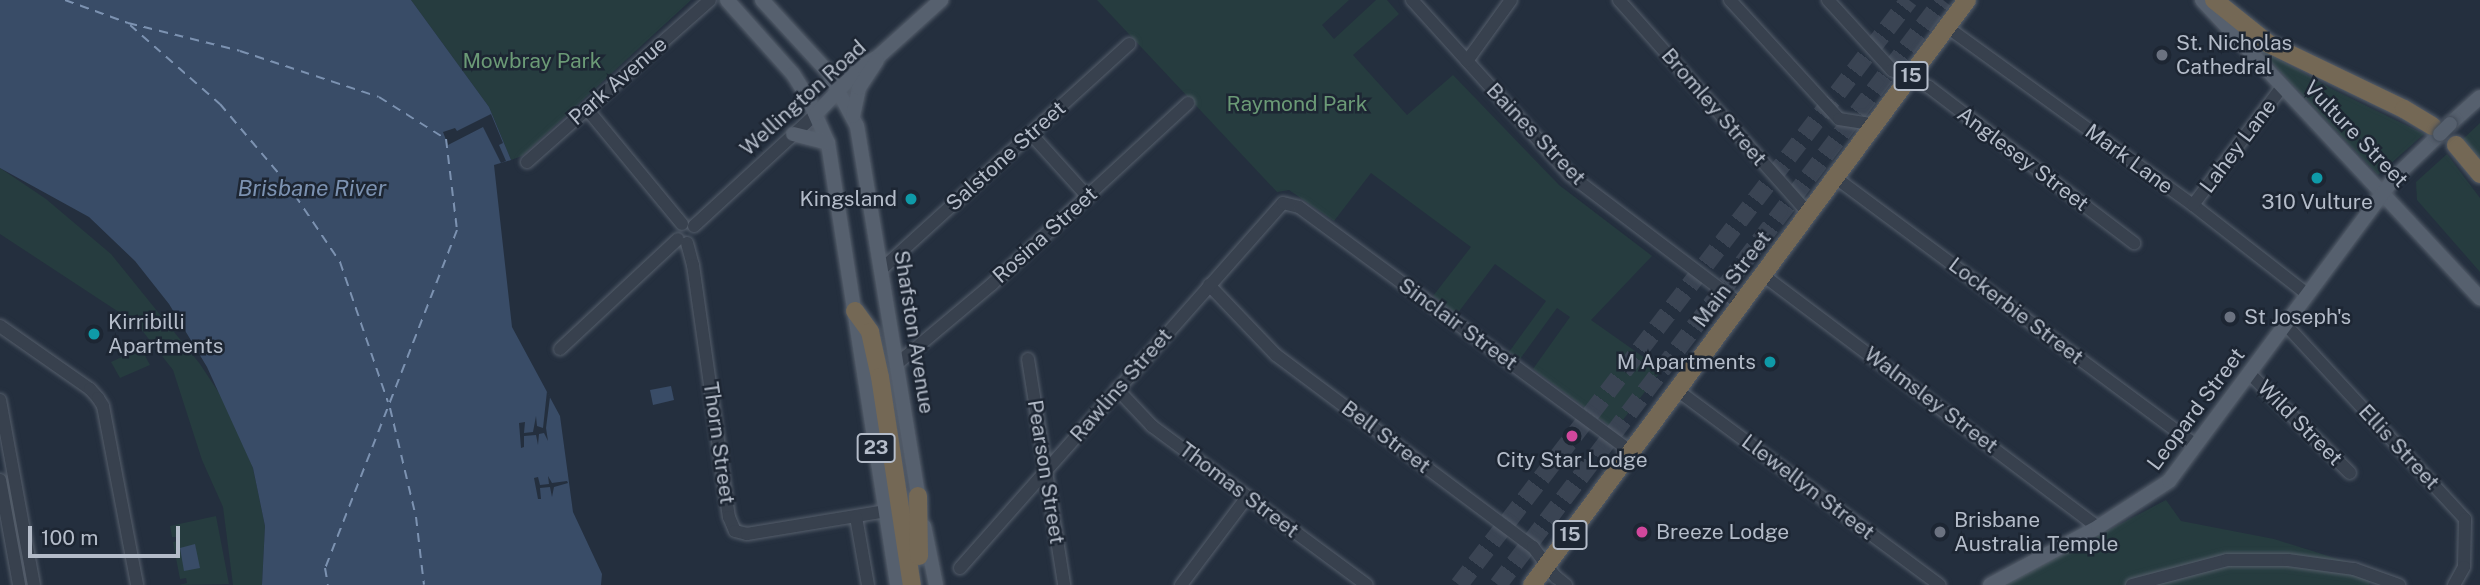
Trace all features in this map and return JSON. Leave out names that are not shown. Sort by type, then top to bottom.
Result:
[{"type":"highway","name":"Main Street","points":[[1532,585],[1967,0]]},
{"type":"highway","points":[[2214,0],[2269,44],[2441,125]]},
{"type":"highway","points":[[2456,145],[2480,174]]},
{"type":"highway","points":[[855,311],[870,332],[880,377],[912,585]]},
{"type":"highway","points":[[918,496],[916,539],[924,585]]},
{"type":"main road","name":"23","points":[[727,0],[793,74],[816,114],[828,143],[897,585]]},
{"type":"main road","name":"23","points":[[762,0],[817,58],[839,89]]},
{"type":"main road","name":"Wellington Road","points":[[816,114],[862,66],[879,56],[941,0]]},
{"type":"main road","name":"Vulture Street","points":[[2202,0],[2480,298]]},
{"type":"main road","points":[[853,116],[859,88],[879,56]]},
{"type":"main road","name":"Shafston Avenue","points":[[839,89],[853,116],[865,159],[918,496],[936,585]]},
{"type":"main road","name":"Leopard Street","points":[[2098,527],[2160,490],[2407,165],[2441,125],[2480,97]]},
{"type":"main road","points":[[793,134],[828,143]]},
{"type":"main road","points":[[1990,585],[2098,527]]},
{"type":"street","name":"Park Avenue","points":[[527,163],[710,0]]},
{"type":"street","name":"Baines Street","points":[[1412,0],[1570,175],[1741,305]]},
{"type":"street","points":[[1467,61],[1511,0]]},
{"type":"street","name":"Bromley Street","points":[[1619,0],[1809,214]]},
{"type":"street","points":[[1731,0],[1839,119],[1875,125]]},
{"type":"street","name":"Anglesey Street","points":[[1828,0],[1889,68],[1929,87],[2134,243]]},
{"type":"street","name":"Mark Lane","points":[[1947,27],[2193,205],[2308,295]]},
{"type":"street","name":"Salstone Street","points":[[883,268],[1129,44]]},
{"type":"street","name":"Lahey Lane","points":[[2193,205],[2282,88]]},
{"type":"street","name":"Rosina Street","points":[[898,363],[1088,197],[1188,103]]},
{"type":"street","points":[[559,348],[683,241],[695,238],[688,225],[587,109]]},
{"type":"street","name":"Wellington Road","points":[[688,225],[816,114]]},
{"type":"street","points":[[1031,134],[1088,197]]},
{"type":"street","name":"Lockerbie Street","points":[[1836,178],[2196,445]]},
{"type":"street","name":"Rawlins Street","points":[[960,568],[1283,203]]},
{"type":"street","name":"Sinclair Street","points":[[1283,203],[1299,207],[1632,452]]},
{"type":"street","name":"Thorn Street","points":[[683,241],[731,525],[735,531],[747,534],[886,511]]},
{"type":"street","name":"Walmsley Street","points":[[1763,275],[2098,527]]},
{"type":"street","name":"Bell Street","points":[[1209,285],[1276,355],[1533,547],[1566,585]]},
{"type":"street","name":"Ellis Street","points":[[2286,325],[2464,517],[2463,567],[2454,585]]},
{"type":"street","points":[[0,326],[90,389],[103,406],[137,585]]},
{"type":"street","name":"Pearson Street","points":[[1028,359],[1064,585]]},
{"type":"street","name":"Wild Street","points":[[2249,373],[2350,473]]},
{"type":"street","name":"Thomas Street","points":[[1117,389],[1152,426],[1367,585]]},
{"type":"street","name":"Llewellyn Street","points":[[1677,390],[1940,585]]},
{"type":"street","points":[[0,401],[34,585]]},
{"type":"street","points":[[0,480],[19,585]]},
{"type":"street","points":[[1181,585],[1247,497]]},
{"type":"street","points":[[856,517],[868,585]]},
{"type":"street","points":[[2132,585],[2227,560],[2288,560],[2354,569],[2399,585]]},
{"type":"green space","name":"Mowbray Park","points":[[411,0],[691,0],[522,156],[511,160],[489,107]]},
{"type":"green space","name":"Raymond Park","points":[[1097,0],[1349,0],[1322,25],[1334,39],[1376,0],[1387,0],[1399,14],[1353,55],[1407,115],[1453,75],[1559,185],[1652,256],[1591,320],[1662,370],[1615,430],[1533,369],[1570,317],[1557,308],[1520,359],[1509,352],[1546,301],[1495,264],[1457,314],[1433,296],[1471,247],[1371,173],[1334,221],[1289,190],[1277,192]]},
{"type":"green space","points":[[2258,48],[2334,90],[2424,134],[2378,175]]},
{"type":"green space","points":[[2480,123],[2480,160],[2463,139]]},
{"type":"green space","points":[[2447,154],[2480,198],[2480,272],[2417,200],[2416,182]]},
{"type":"green space","points":[[0,168],[46,199],[111,254],[200,364],[227,405],[253,468],[265,526],[262,585],[233,585],[223,507],[202,460],[173,370],[137,324],[0,234]]},
{"type":"green space","points":[[141,348],[150,365],[120,378],[111,362]]},
{"type":"green space","points":[[2166,500],[2181,521],[2274,539],[2373,570],[2369,585],[2004,585]]},
{"type":"green space","points":[[216,516],[229,584],[179,585],[187,583],[186,578],[180,579],[173,542],[178,541],[177,537],[172,537],[170,526]]},
{"type":"water","name":"Brisbane River","points":[[0,0],[411,0],[489,107],[511,160],[494,165],[512,327],[560,416],[573,512],[602,574],[601,585],[262,585],[265,526],[253,468],[207,367],[169,304],[135,261],[89,217],[0,168]]},
{"type":"water","points":[[671,386],[674,400],[653,405],[650,390]]},
{"type":"water","points":[[195,544],[200,568],[184,571],[180,548]]},
{"type":"pier","points":[[491,114],[503,143],[499,145],[506,161],[501,163],[483,127],[448,145],[443,132],[455,128],[457,131]]},
{"type":"pier","points":[[547,391],[550,397],[546,428],[548,441],[544,433],[539,434],[538,445],[536,435],[524,436],[524,447],[521,448],[519,423],[525,422],[524,433],[533,432],[536,416],[537,426],[543,428]]},
{"type":"pier","points":[[548,476],[552,483],[568,483],[554,487],[552,497],[550,487],[540,488],[541,499],[538,499],[534,478],[538,477],[540,485],[549,484]]},
{"type":"ferry route","points":[[65,0],[128,23],[240,51],[379,97],[446,139],[457,230],[325,568],[328,585]]},
{"type":"ferry route","points":[[130,25],[220,104],[286,182],[340,262],[388,402]]},
{"type":"ferry route","points":[[390,408],[416,517],[424,585]]},
{"type":"tunnel","points":[[1459,585],[1909,0]]},
{"type":"tunnel","points":[[1498,585],[1943,0]]},
{"type":"place","name":"St. Nicholas Cathedral","points":[[2162,55]]},
{"type":"place","name":"310 Vulture","points":[[2317,178]]},
{"type":"place","name":"Kingsland","points":[[911,199]]},
{"type":"place","name":"St Joseph's","points":[[2230,317]]},
{"type":"place","name":"Kirribilli Apartments","points":[[94,334]]},
{"type":"place","name":"M Apartments","points":[[1770,362]]},
{"type":"place","name":"City Star Lodge","points":[[1572,436]]},
{"type":"place","name":"Breeze Lodge","points":[[1642,532]]},
{"type":"place","name":"Brisbane Australia Temple","points":[[1940,532]]}]
